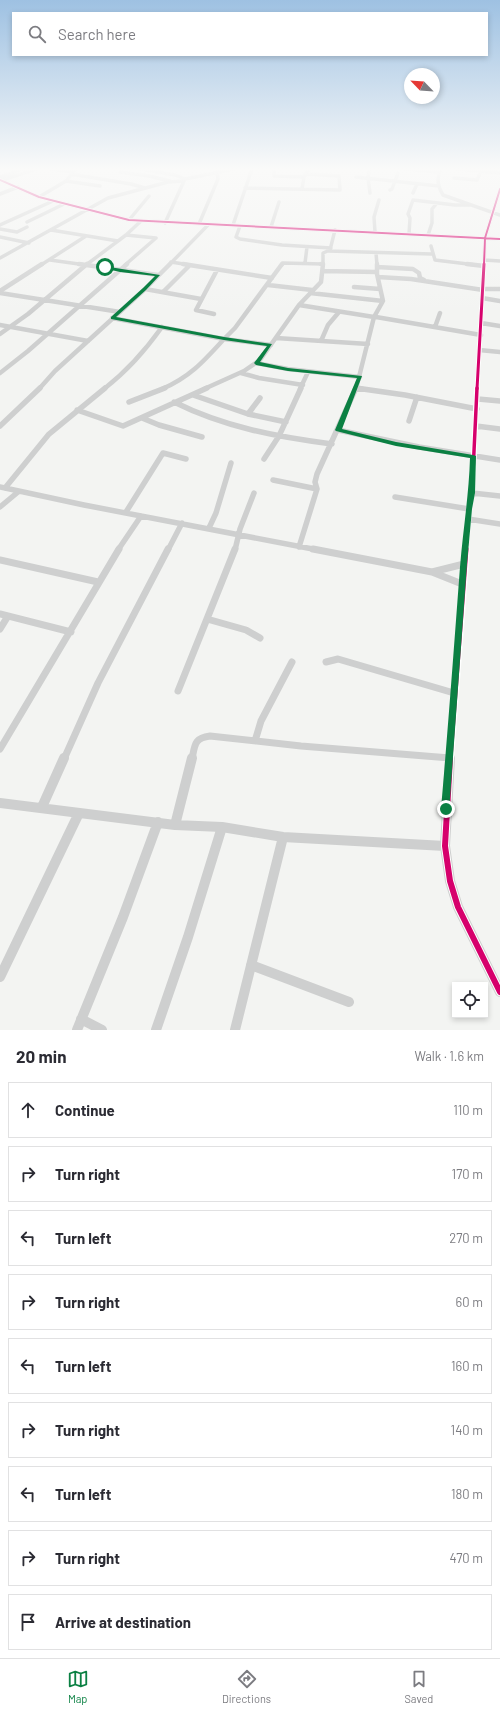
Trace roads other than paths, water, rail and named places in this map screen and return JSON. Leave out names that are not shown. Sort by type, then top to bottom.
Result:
[{"type":"street","points":[[0,225],[18,217]]},
{"type":"street","points":[[27,222],[37,217]]},
{"type":"street","points":[[0,258],[2,254],[29,243],[72,217]]},
{"type":"street","points":[[117,217],[141,221],[500,239]]},
{"type":"street","points":[[165,222],[167,217]]},
{"type":"street","points":[[199,224],[202,217]]},
{"type":"street","points":[[233,225],[236,217]]},
{"type":"street","points":[[271,227],[274,217]]},
{"type":"street","points":[[374,217],[375,232]]},
{"type":"street","points":[[409,234],[410,217]]},
{"type":"street","points":[[428,235],[431,217]]},
{"type":"street","points":[[492,217],[485,238],[478,399],[473,456],[472,493],[469,509],[462,584],[445,846],[448,875],[458,907],[500,992]]},
{"type":"street","points":[[0,334],[86,265],[126,236],[141,221]]},
{"type":"street","points":[[0,426],[55,371],[145,289],[209,224]]},
{"type":"street","points":[[240,226],[236,237],[256,244],[376,253],[432,254]]},
{"type":"street","points":[[0,229],[17,232],[27,227]]},
{"type":"street","points":[[52,230],[118,241]]},
{"type":"street","points":[[77,410],[121,426],[241,373],[256,363],[271,345],[299,305],[322,281],[323,253],[329,249],[334,230]]},
{"type":"street","points":[[0,292],[86,236]]},
{"type":"street","points":[[0,373],[48,334],[157,237],[126,236]]},
{"type":"street","points":[[0,237],[29,243]]},
{"type":"street","points":[[431,246],[432,254],[436,261],[484,263],[500,261]]},
{"type":"street","points":[[305,263],[307,247]]},
{"type":"street","points":[[299,547],[317,489],[315,482],[317,474],[332,444],[356,388],[375,317],[383,301],[378,277],[376,253]]},
{"type":"street","points":[[50,260],[120,271],[158,275]]},
{"type":"street","points":[[171,262],[272,278]]},
{"type":"street","points":[[129,402],[169,385],[189,374],[208,357],[236,326],[259,294],[279,270],[282,263],[323,264]]},
{"type":"street","points":[[164,292],[189,266]]},
{"type":"street","points":[[323,271],[377,269],[413,270],[419,273],[420,278],[425,280]]},
{"type":"street","points":[[214,314],[196,310],[217,270]]},
{"type":"street","points":[[378,277],[425,280],[483,289],[500,289]]},
{"type":"street","points":[[268,284],[311,292],[383,301]]},
{"type":"street","points":[[354,287],[380,289]]},
{"type":"street","points":[[145,289],[201,299]]},
{"type":"street","points":[[0,292],[120,312]]},
{"type":"street","points":[[482,298],[500,301]]},
{"type":"street","points":[[299,305],[481,335]]},
{"type":"street","points":[[321,341],[328,325],[339,312]]},
{"type":"street","points":[[435,327],[440,313]]},
{"type":"street","points":[[112,318],[224,339],[271,345]]},
{"type":"street","points":[[481,323],[500,326]]},
{"type":"street","points":[[0,325],[88,341]]},
{"type":"street","points":[[162,327],[144,352],[126,371],[49,434],[2,488],[432,572],[462,584]]},
{"type":"street","points":[[276,338],[368,344]]},
{"type":"street","points":[[479,350],[500,352]]},
{"type":"street","points":[[256,363],[308,372],[360,377]]},
{"type":"street","points":[[264,459],[279,436],[308,372]]},
{"type":"street","points":[[241,373],[259,378],[303,385]]},
{"type":"street","points":[[356,388],[417,397],[477,409]]},
{"type":"street","points":[[193,395],[248,414],[286,422]]},
{"type":"street","points":[[409,421],[417,397]]},
{"type":"street","points":[[248,414],[260,398]]},
{"type":"street","points":[[478,399],[500,401]]},
{"type":"street","points":[[174,402],[185,409],[219,422],[279,436],[332,444]]},
{"type":"street","points":[[142,418],[159,425],[202,437]]},
{"type":"street","points":[[476,426],[500,429]]},
{"type":"street","points":[[338,430],[396,444],[500,460]]},
{"type":"street","points":[[126,512],[163,453],[186,458]]},
{"type":"street","points":[[208,528],[216,512],[231,463]]},
{"type":"street","points":[[273,480],[317,489]]},
{"type":"street","points":[[0,507],[18,492]]},
{"type":"street","points":[[178,691],[240,535],[242,524],[254,492]]},
{"type":"street","points":[[472,493],[500,496]]},
{"type":"street","points":[[395,497],[469,509]]},
{"type":"street","points":[[0,749],[71,632],[98,582],[128,533],[141,516]]},
{"type":"street","points":[[468,519],[500,524]]},
{"type":"street","points":[[42,807],[98,683],[182,523]]},
{"type":"street","points":[[0,560],[98,582]]},
{"type":"street","points":[[432,572],[464,564]]},
{"type":"street","points":[[0,614],[71,632]]},
{"type":"street","points":[[0,628],[8,616]]},
{"type":"street","points":[[207,619],[246,630],[260,638]]},
{"type":"street","points":[[326,662],[338,659],[454,693]]},
{"type":"street","points":[[255,741],[261,721],[292,662]]},
{"type":"street","points":[[175,825],[196,742],[201,737],[210,736],[450,758]]},
{"type":"street","points":[[0,803],[42,807],[175,825],[222,827],[283,837],[445,846]]},
{"type":"street","points":[[0,977],[79,813]]},
{"type":"street","points":[[77,1030],[123,917],[158,822]]},
{"type":"street","points":[[156,1030],[188,937],[222,827]]},
{"type":"street","points":[[234,1030],[283,837]]},
{"type":"street","points":[[251,965],[349,1002]]},
{"type":"street","points":[[81,1019],[102,1030]]}]
